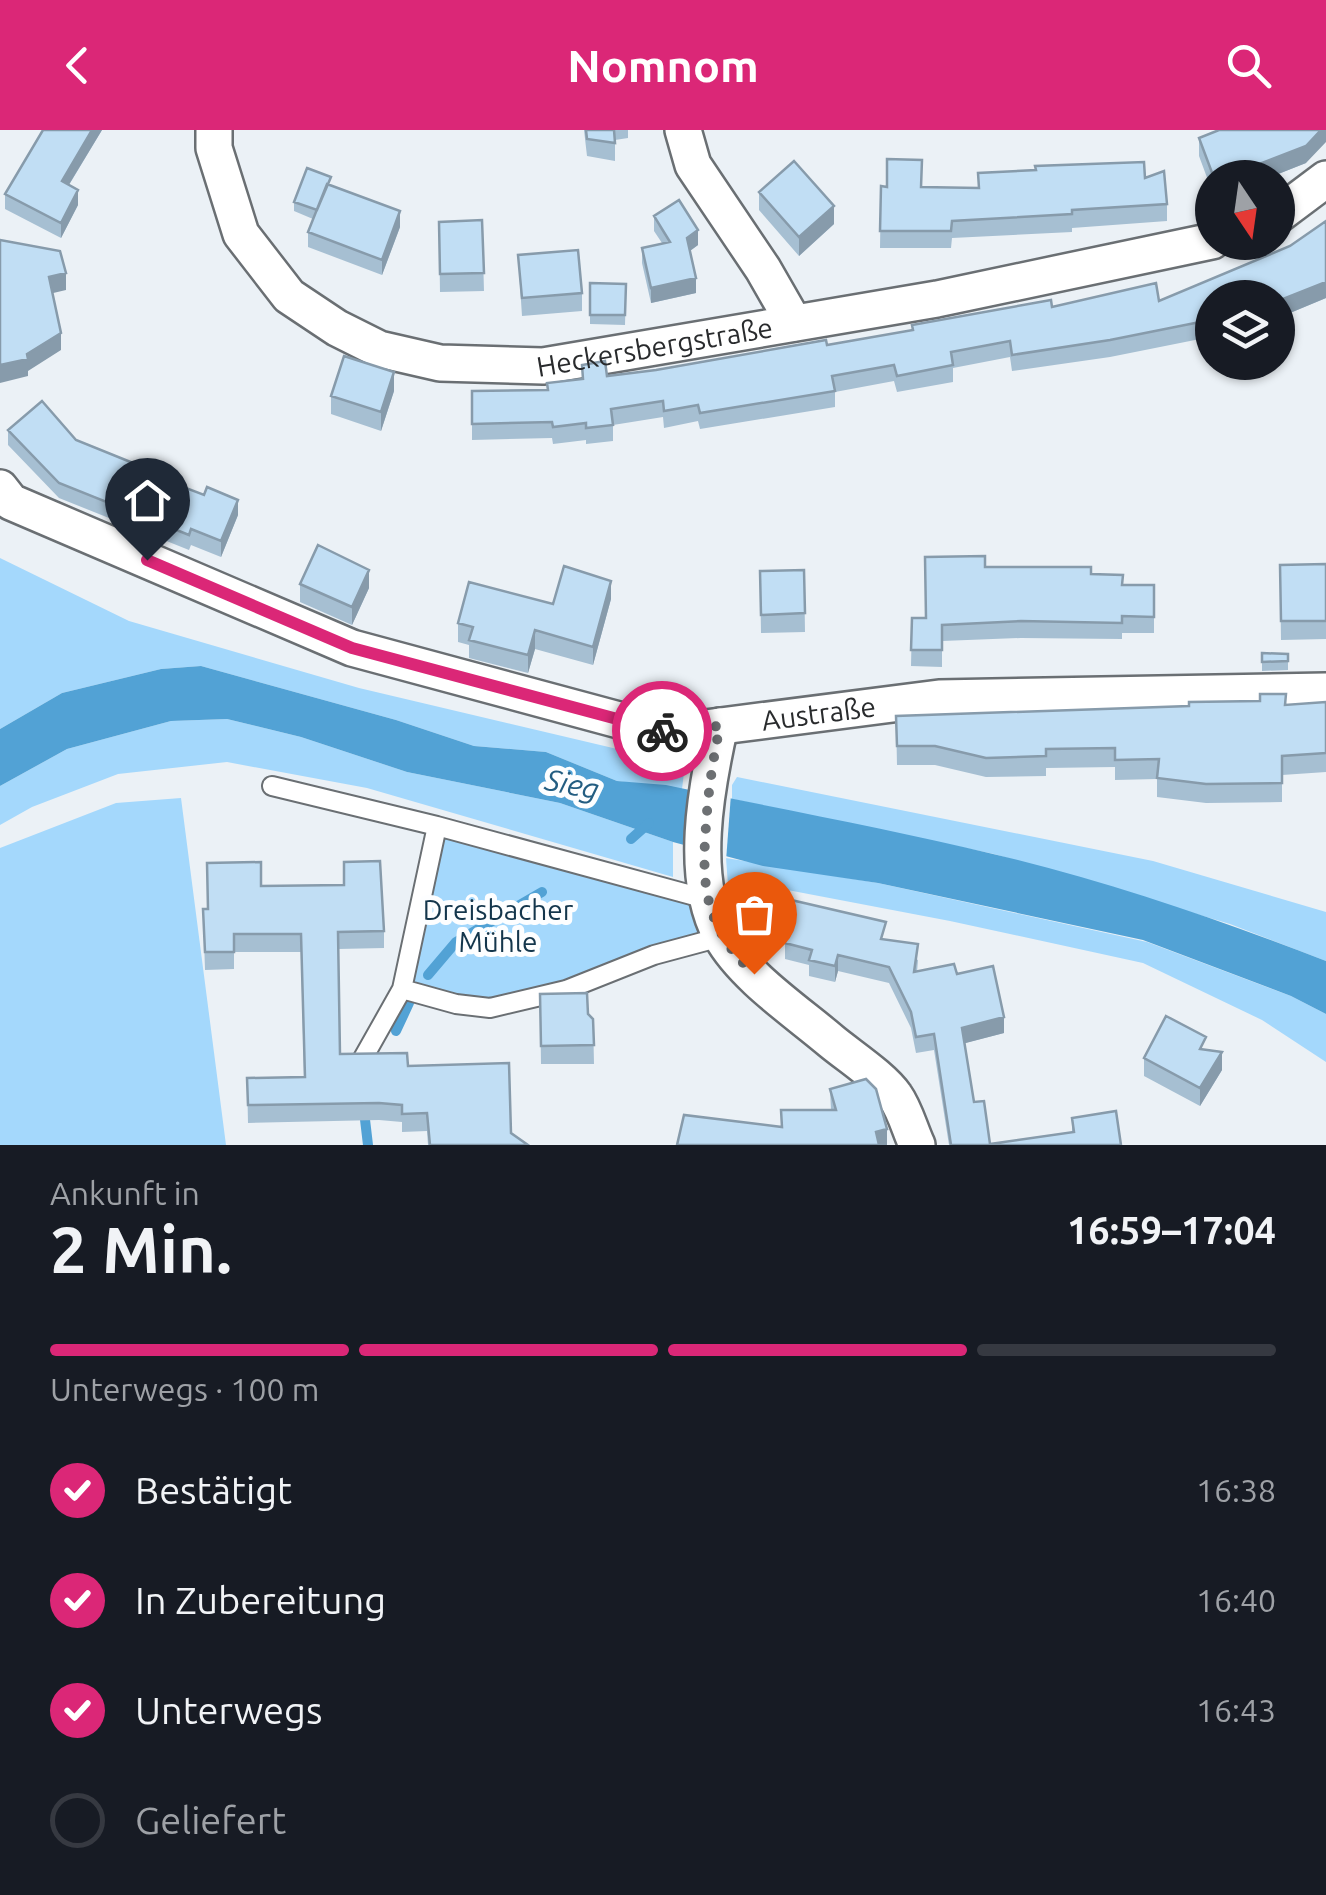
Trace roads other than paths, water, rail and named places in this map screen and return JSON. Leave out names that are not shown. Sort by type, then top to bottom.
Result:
[{"type":"street","name":"Heckersbergstraße","points":[[214,130],[214,148],[241,234],[289,296],[337,328],[380,349],[440,363],[542,366],[937,299],[1195,245]]},
{"type":"street","points":[[683,130],[693,165],[794,323]]},
{"type":"street","points":[[1295,203],[1326,180]]},
{"type":"street","name":"Austraße","points":[[0,488],[11,502],[352,648],[667,732],[939,698],[1326,691]]},
{"type":"street","points":[[720,726],[710,778],[704,884],[721,936],[738,959],[769,988],[894,1094],[917,1145]]},
{"type":"lane","points":[[272,786],[704,884]]},
{"type":"lane","points":[[362,1060],[402,989],[437,826]]},
{"type":"lane","points":[[402,989],[456,1004],[490,1008],[566,990],[654,955],[721,936]]},
{"type":"water","name":"Sieg","points":[[201,666],[396,720],[474,746],[546,752],[617,781],[666,785],[912,835],[1120,889],[1326,961],[1326,1014],[1291,996],[1143,940],[878,883],[763,866],[673,842],[560,803],[407,772],[301,737],[227,719],[171,721],[67,749],[0,786],[0,729],[62,693],[161,669]]},
{"type":"waterway","points":[[631,839],[649,823]]},
{"type":"waterway","points":[[428,975],[456,942],[542,892]]},
{"type":"waterway","points":[[396,1031],[409,1003]]},
{"type":"waterway","points":[[364,1111],[368,1145]]},
{"type":"park label","name":"Dreisbacher Mühle","points":[[498,926]]}]
